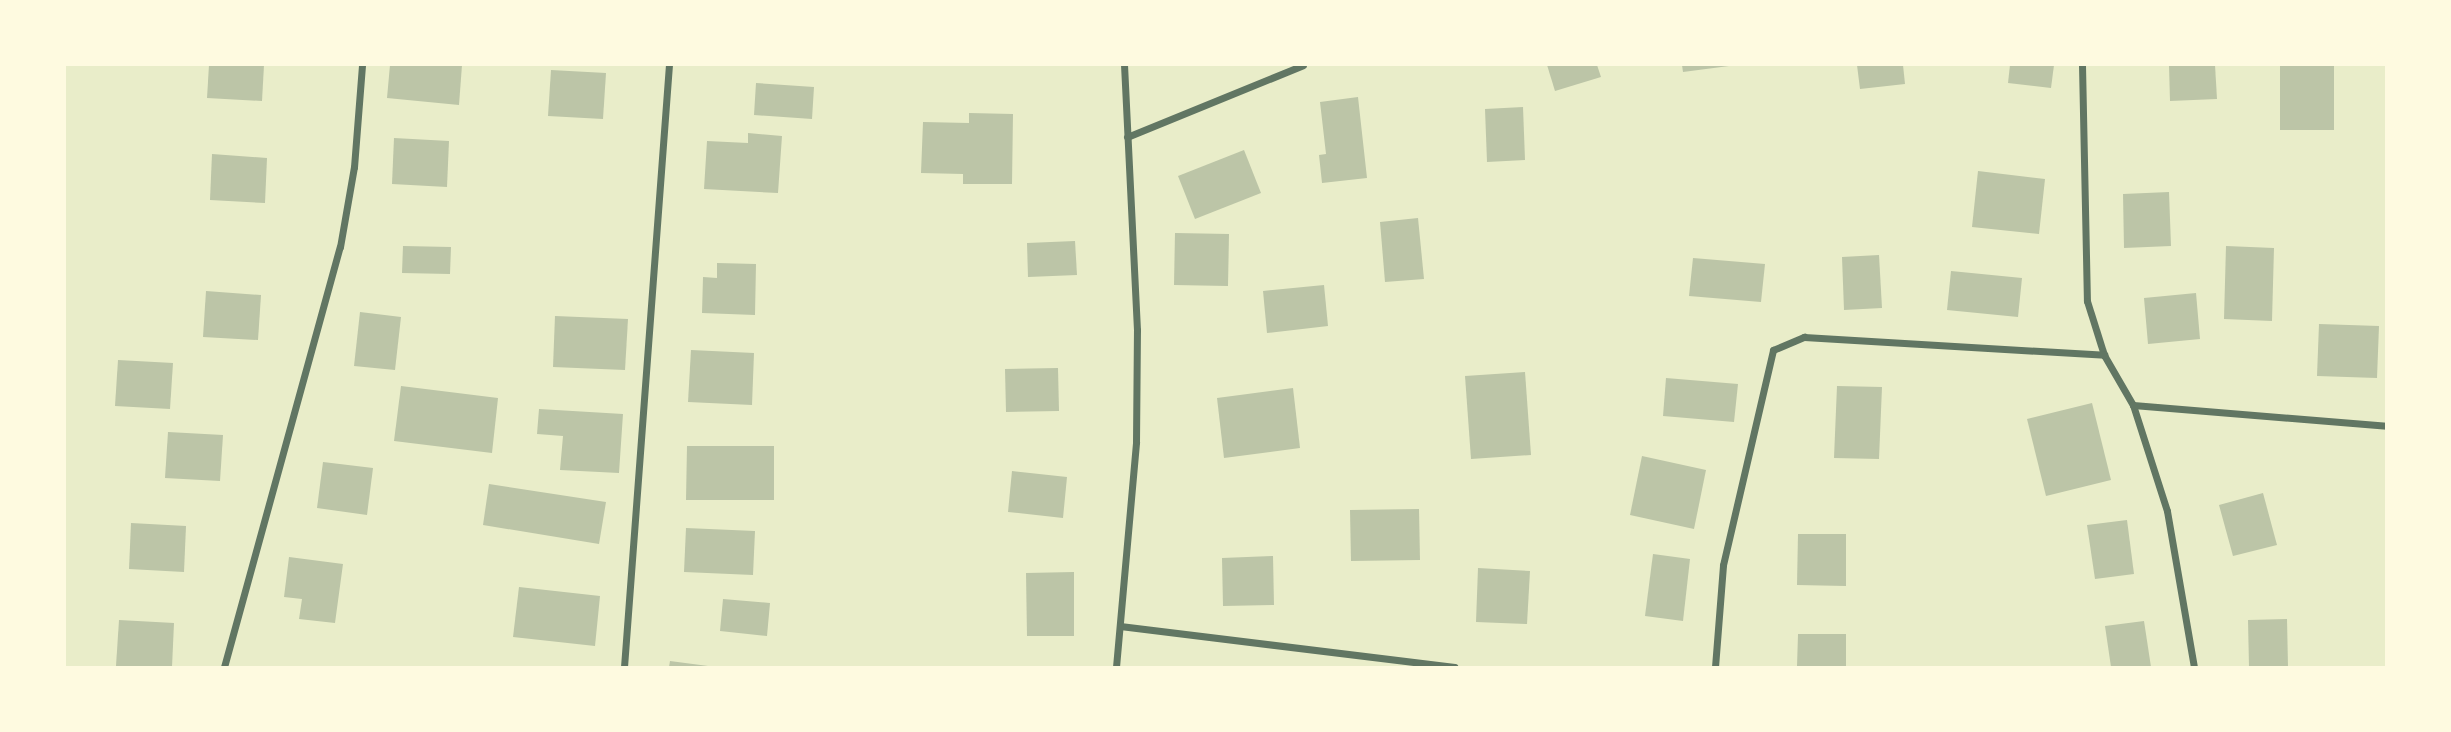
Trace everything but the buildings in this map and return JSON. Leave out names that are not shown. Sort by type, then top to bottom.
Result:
[{"type":"street","points":[[223,667],[340,247],[354,167],[362,65]]},
{"type":"street","points":[[624,667],[669,65]]},
{"type":"street","points":[[1114,65],[1124,65],[1137,330],[1136,442],[1116,667]]},
{"type":"street","points":[[1127,136],[1303,65]]},
{"type":"street","points":[[2082,65],[2087,301],[2104,355],[2133,405],[2167,511],[2194,667]]},
{"type":"street","points":[[1715,667],[1723,565],[1773,350],[1804,337],[2104,355]]},
{"type":"street","points":[[2133,405],[2386,426]]},
{"type":"street","points":[[1119,625],[1455,667]]}]
